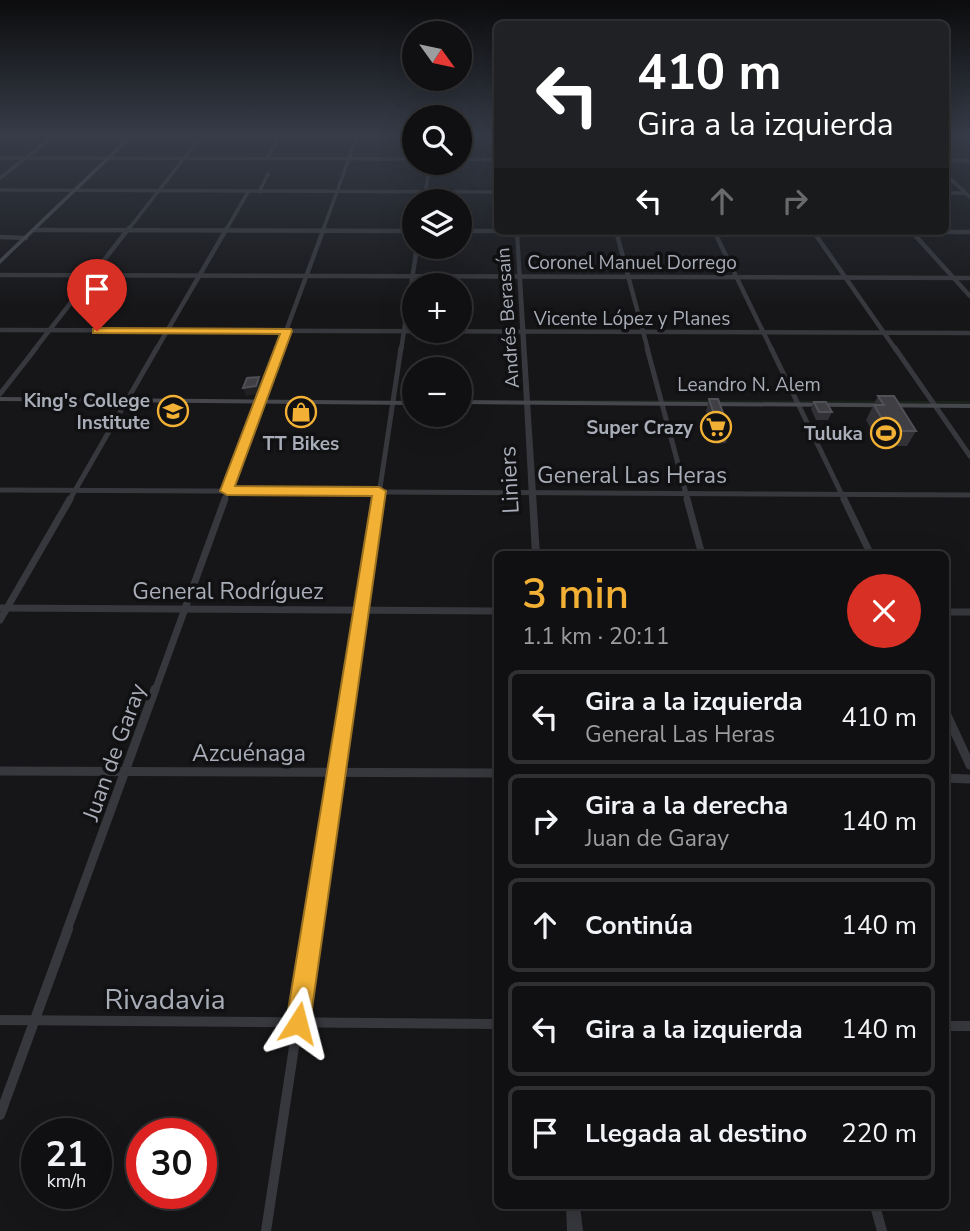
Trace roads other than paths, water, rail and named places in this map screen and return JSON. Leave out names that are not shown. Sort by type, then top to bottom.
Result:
[{"type":"main road","points":[[0,262],[74,191]]},
{"type":"main road","points":[[0,399],[402,402]]},
{"type":"main road","name":"Leandro N. Alem","points":[[472,402],[970,401]]},
{"type":"main road","name":"Leandro N. Alem","points":[[933,403],[970,406]]},
{"type":"street","points":[[112,191],[208,191]]},
{"type":"street","points":[[0,620],[4,608],[248,191]]},
{"type":"street","points":[[253,191],[402,192]]},
{"type":"street","points":[[0,394],[158,192]]},
{"type":"street","name":"Juan de Garay","points":[[0,1115],[337,192]]},
{"type":"street","points":[[472,192],[494,192]]},
{"type":"street","points":[[949,193],[969,195]]},
{"type":"street","points":[[34,230],[402,231]]},
{"type":"street","points":[[472,231],[494,231]]},
{"type":"street","points":[[949,232],[970,232]]},
{"type":"street","name":"Andrés Berasaín","points":[[517,235],[528,402]]},
{"type":"street","points":[[617,235],[701,551]]},
{"type":"street","points":[[716,235],[869,551]]},
{"type":"street","points":[[816,235],[970,456]]},
{"type":"street","points":[[915,235],[970,296]]},
{"type":"street","points":[[0,237],[26,238]]},
{"type":"street","name":"Coronel Manuel Dorrego","points":[[0,275],[402,276]]},
{"type":"street","name":"Coronel Manuel Dorrego","points":[[472,276],[970,278]]},
{"type":"street","name":"Vicente López y Planes","points":[[0,330],[402,332]]},
{"type":"street","name":"Vicente López y Planes","points":[[472,332],[970,333]]},
{"type":"street","points":[[266,1231],[403,343]]},
{"type":"street","name":"Liniers","points":[[528,402],[536,551]]},
{"type":"street","name":"General Las Heras","points":[[0,490],[970,495]]},
{"type":"street","name":"General Rodríguez","points":[[4,608],[494,611]]},
{"type":"street","points":[[949,612],[970,612]]},
{"type":"street","points":[[949,719],[970,765]]},
{"type":"street","name":"Azcuénaga","points":[[0,771],[494,773]]},
{"type":"street","points":[[949,778],[970,779]]},
{"type":"street","name":"Rivadavia","points":[[0,1020],[494,1024]]},
{"type":"street","points":[[949,1026],[970,1026]]},
{"type":"street","points":[[573,1209],[575,1231]]},
{"type":"street","points":[[876,1209],[882,1231]]},
{"type":"place","name":"King's College Institute","points":[[173,411]]},
{"type":"place","name":"TT Bikes","points":[[301,412]]},
{"type":"place","name":"Super Crazy","points":[[716,427]]},
{"type":"place","name":"Tuluka","points":[[886,433]]}]
